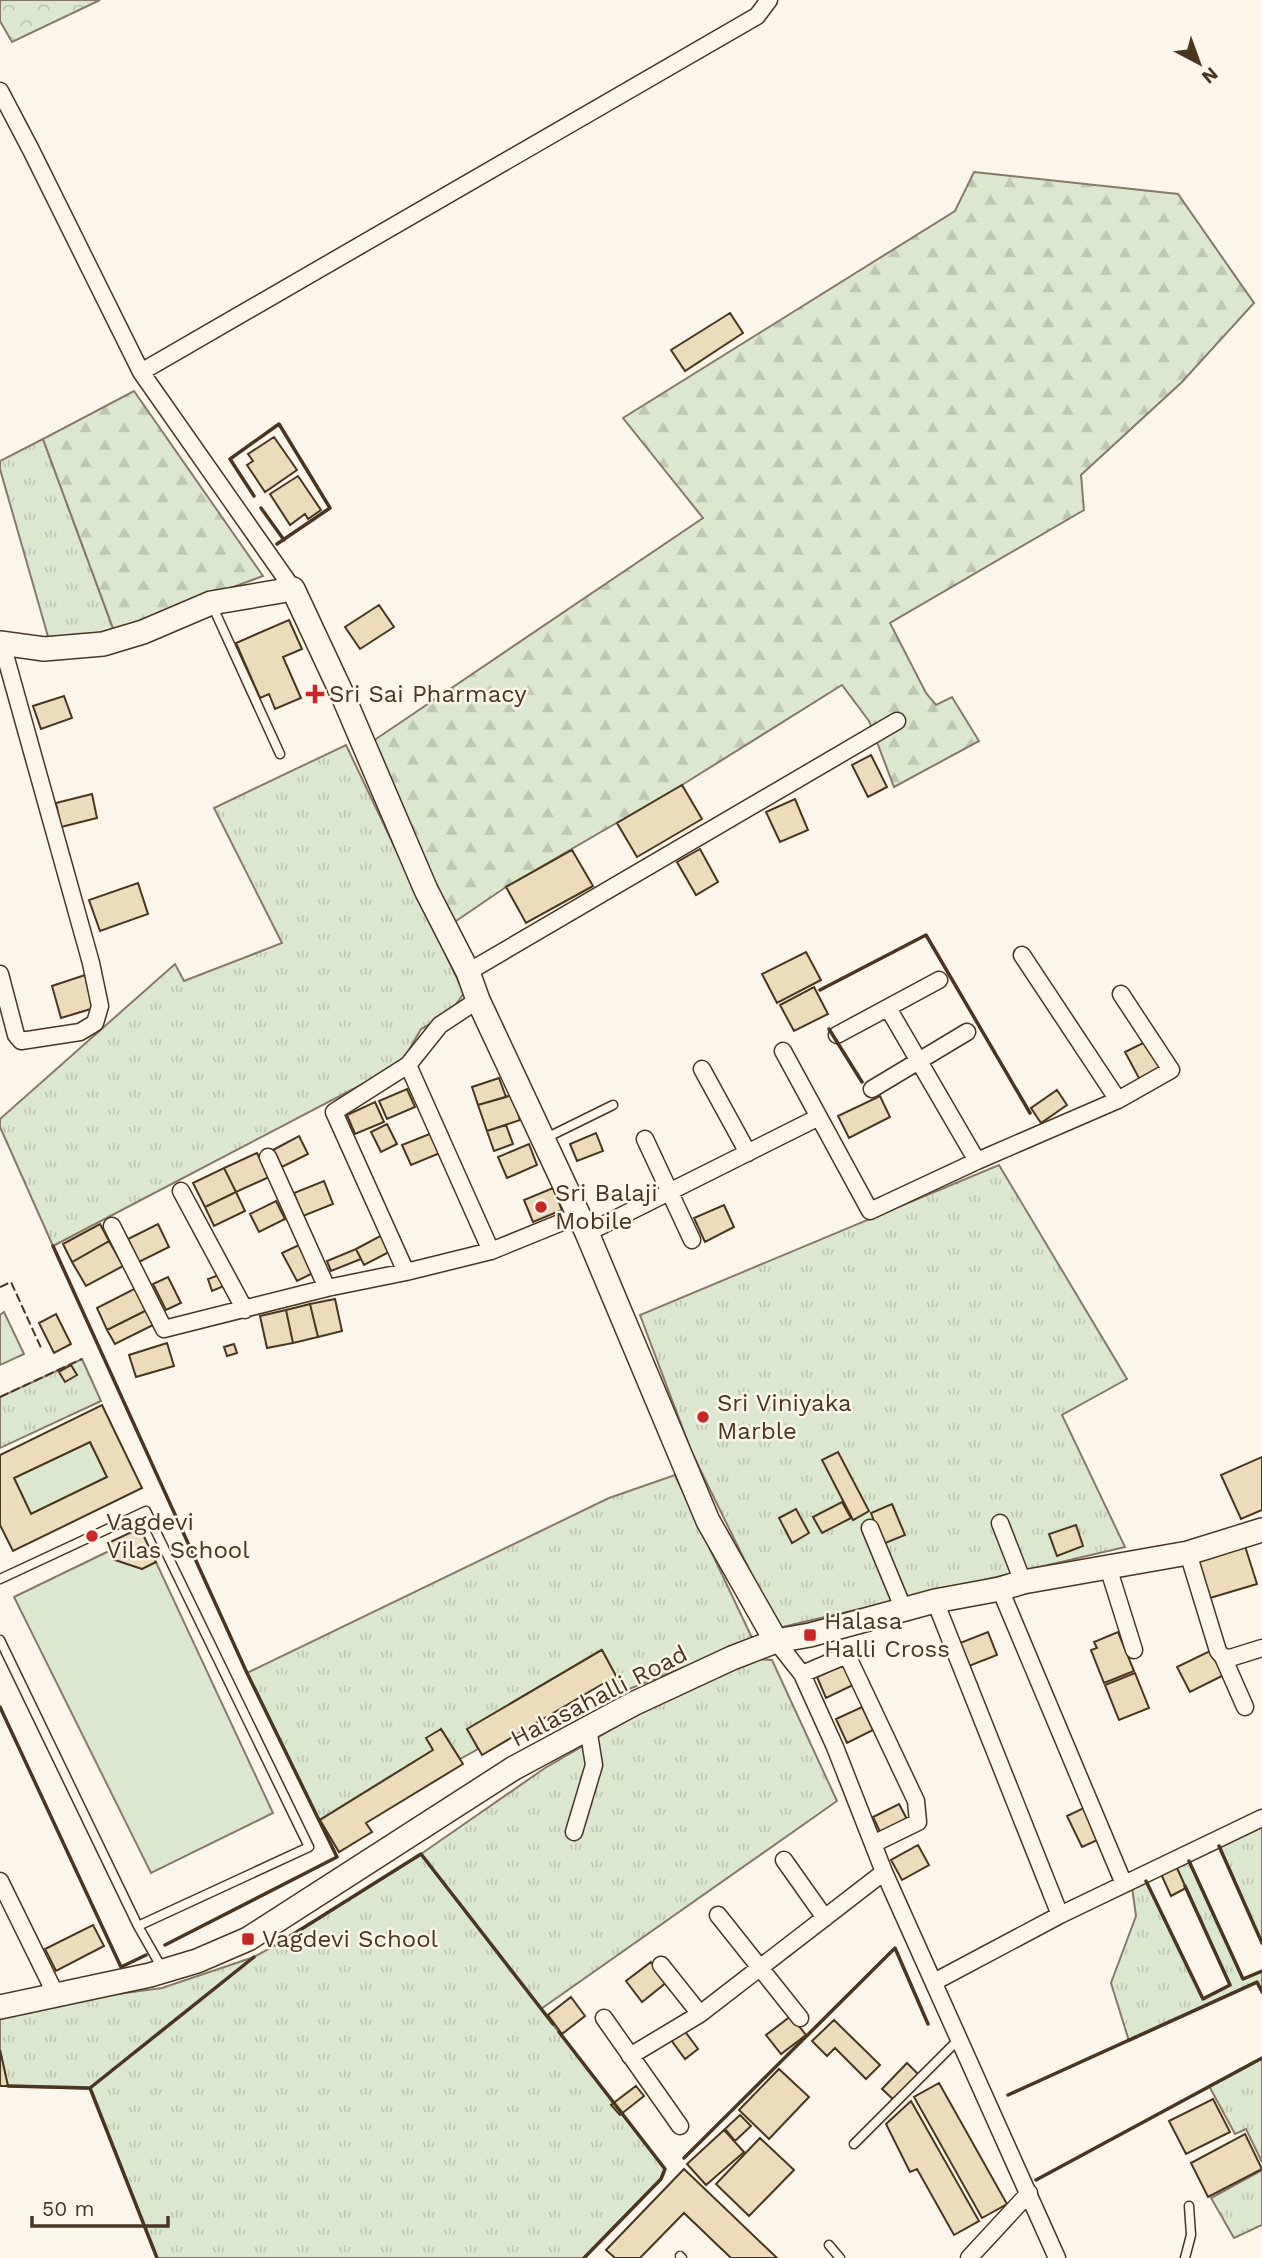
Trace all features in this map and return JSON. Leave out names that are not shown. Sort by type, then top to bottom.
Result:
[{"type":"street","points":[[141,372],[757,16],[769,0]]},
{"type":"street","points":[[0,91],[141,372],[293,589],[343,696],[426,890],[468,972],[478,1000],[582,1224],[708,1521],[776,1641],[802,1674],[835,1746],[884,1872],[1057,2258]]},
{"type":"street","points":[[0,974],[16,1035],[21,1041],[80,1032],[95,1023],[100,1006],[91,963],[1,643],[44,649],[103,643],[143,632],[211,603],[293,589]]},
{"type":"street","points":[[468,972],[897,721]]},
{"type":"street","points":[[1021,955],[1118,1100]]},
{"type":"street","points":[[837,1035],[939,980]]},
{"type":"street","points":[[783,1051],[870,1211],[1118,1100],[1171,1070],[1121,994]]},
{"type":"street","points":[[406,1272],[334,1112],[408,1065],[440,1025],[478,1000]]},
{"type":"street","points":[[888,1008],[977,1161]]},
{"type":"street","points":[[872,1089],[967,1032]]},
{"type":"street","points":[[408,1065],[491,1251]]},
{"type":"street","points":[[702,1069],[748,1153]]},
{"type":"street","points":[[112,1226],[164,1329],[491,1251],[582,1224],[671,1192],[819,1117]]},
{"type":"street","points":[[645,1139],[692,1240]]},
{"type":"street","points":[[268,1157],[327,1288]]},
{"type":"street","points":[[181,1191],[245,1310]]},
{"type":"street","points":[[1000,1523],[1023,1582]]},
{"type":"street","points":[[870,1528],[904,1610]]},
{"type":"street","name":"Halasahalli Road","points":[[0,2007],[164,1971],[198,1961],[248,1939],[514,1768],[657,1693],[776,1641],[1023,1582],[1188,1553],[1262,1531]]},
{"type":"street","points":[[1188,1553],[1218,1651],[1245,1707]]},
{"type":"street","points":[[1108,1567],[1134,1650]]},
{"type":"street","points":[[1000,1589],[1124,1884]]},
{"type":"street","points":[[935,1601],[1059,1915]]},
{"type":"street","points":[[1223,1657],[1230,1658],[1262,1648]]},
{"type":"street","points":[[802,1674],[847,1655],[916,1801],[918,1822],[873,1844]]},
{"type":"street","points":[[574,1832],[594,1765],[588,1728]]},
{"type":"street","points":[[934,1982],[1059,1915],[1262,1818]]},
{"type":"street","points":[[784,1860],[825,1918]]},
{"type":"street","points":[[631,2056],[700,2014],[884,1872]]},
{"type":"street","points":[[0,1881],[56,1995]]},
{"type":"street","points":[[718,1915],[800,2018]]},
{"type":"street","points":[[661,1965],[700,2014]]},
{"type":"street","points":[[604,2018],[680,2126]]},
{"type":"street","points":[[969,2258],[1029,2193]]},
{"type":"lane","points":[[211,603],[280,754]]},
{"type":"lane","points":[[543,1139],[613,1105]]},
{"type":"lane","points":[[0,1579],[146,1511],[309,1847],[138,1926]]},
{"type":"lane","points":[[0,1640],[138,1926],[164,1971]]},
{"type":"lane","points":[[854,2144],[958,2040]]},
{"type":"lane","points":[[1185,2258],[1191,2235],[1189,2206]]},
{"type":"lane","points":[[829,2245],[840,2258]]},
{"type":"green space","points":[[0,0],[100,0],[12,42],[0,21]]},
{"type":"green space","points":[[974,172],[1178,194],[1254,303],[1182,382],[1081,475],[1084,510],[890,623],[926,693],[936,705],[952,697],[979,741],[894,787],[869,721],[842,685],[682,785],[506,887],[453,923],[373,741],[703,518],[623,418],[955,211]]},
{"type":"green space","points":[[134,391],[263,576],[114,631],[43,439]]},
{"type":"green space","points":[[43,439],[114,631],[49,640],[0,469],[0,461]]},
{"type":"green space","points":[[346,745],[464,993],[450,1013],[421,1029],[401,1064],[53,1246],[0,1127],[0,1119],[175,964],[184,981],[282,943],[214,808]]},
{"type":"green space","points":[[999,1165],[1127,1379],[1062,1415],[1125,1547],[778,1628],[692,1453],[640,1315]]},
{"type":"green space","points":[[4,1312],[24,1354],[0,1365],[0,1315]]},
{"type":"green space","points":[[82,1359],[101,1401],[0,1448],[0,1397]]},
{"type":"green space","points":[[90,1442],[107,1477],[31,1514],[14,1478]]},
{"type":"green space","points":[[675,1475],[753,1640],[624,1691],[601,1650],[468,1729],[478,1749],[460,1759],[441,1729],[433,1750],[319,1820],[247,1673],[609,1498]]},
{"type":"green space","points":[[109,1551],[112,1559],[142,1569],[156,1562],[273,1813],[151,1873],[14,1597]]},
{"type":"green space","points":[[756,1659],[772,1660],[837,1801],[541,2009],[665,2169],[661,2179],[584,2258],[157,2258],[90,2089],[8,2086],[0,2050],[0,2015],[58,2002],[162,1988],[254,1957],[421,1854],[545,1768],[666,1698]]},
{"type":"green space","points":[[1262,1827],[1262,1943],[1219,1846]]},
{"type":"green space","points":[[1189,1861],[1243,1979],[1262,1971],[1262,1992],[1257,1983],[1129,2041],[1111,1983],[1136,1916],[1132,1887],[1146,1881],[1203,1998],[1230,1985],[1176,1866]]},
{"type":"green space","points":[[1262,2058],[1262,2162],[1246,2129],[1235,2134],[1209,2086]]},
{"type":"green space","points":[[1262,2170],[1262,2225],[1234,2238],[1211,2198]]},
{"type":"building","points":[[730,313],[743,333],[685,371],[671,350]]},
{"type":"building","points":[[274,437],[297,470],[265,492],[247,465],[253,461],[248,454]]},
{"type":"building","points":[[298,476],[321,510],[308,519],[305,514],[290,525],[270,494]]},
{"type":"building","points":[[379,605],[394,627],[360,649],[345,627]]},
{"type":"building","points":[[289,620],[302,649],[283,657],[301,698],[275,709],[269,694],[260,698],[236,643]]},
{"type":"building","points":[[64,696],[72,718],[41,729],[33,706]]},
{"type":"building","points":[[871,755],[887,787],[868,797],[852,765]]},
{"type":"building","points":[[682,785],[702,819],[637,857],[617,823]]},
{"type":"building","points":[[92,794],[97,818],[61,827],[56,803]]},
{"type":"building","points":[[795,799],[808,830],[780,842],[766,812]]},
{"type":"building","points":[[700,849],[718,882],[696,895],[677,862]]},
{"type":"building","points":[[572,850],[593,886],[526,923],[506,887]]},
{"type":"building","points":[[138,883],[148,914],[100,931],[89,900]]},
{"type":"building","points":[[806,952],[821,980],[777,1003],[762,974]]},
{"type":"building","points":[[85,975],[94,1008],[61,1018],[52,986]]},
{"type":"building","points":[[814,987],[828,1014],[794,1031],[780,1005]]},
{"type":"building","points":[[1147,1041],[1162,1069],[1140,1080],[1125,1052]]},
{"type":"building","points":[[499,1078],[506,1097],[478,1105],[472,1087]]},
{"type":"building","points":[[407,1089],[415,1107],[387,1119],[379,1101]]},
{"type":"building","points":[[1057,1090],[1067,1105],[1041,1123],[1031,1108]]},
{"type":"building","points":[[512,1095],[520,1120],[487,1131],[478,1105]]},
{"type":"building","points":[[880,1096],[890,1117],[849,1138],[838,1116]]},
{"type":"building","points":[[375,1102],[384,1122],[355,1134],[347,1115]]},
{"type":"building","points":[[387,1124],[397,1144],[381,1152],[371,1132]]},
{"type":"building","points":[[506,1125],[513,1144],[494,1151],[487,1131]]},
{"type":"building","points":[[432,1133],[440,1153],[411,1165],[402,1145]]},
{"type":"building","points":[[596,1133],[603,1151],[577,1161],[570,1144]]},
{"type":"building","points":[[299,1136],[308,1154],[282,1167],[273,1150]]},
{"type":"building","points":[[529,1144],[537,1165],[507,1178],[498,1157]]},
{"type":"building","points":[[257,1153],[269,1177],[236,1192],[224,1168]]},
{"type":"building","points":[[224,1168],[236,1192],[205,1207],[193,1183]]},
{"type":"building","points":[[324,1181],[333,1204],[303,1216],[294,1193]]},
{"type":"building","points":[[553,1188],[562,1210],[533,1222],[524,1200]]},
{"type":"building","points":[[236,1192],[245,1211],[214,1226],[205,1207]]},
{"type":"building","points":[[276,1201],[285,1219],[259,1232],[250,1214]]},
{"type":"building","points":[[724,1205],[734,1227],[705,1242],[694,1218]]},
{"type":"building","points":[[100,1224],[109,1241],[72,1262],[63,1244]]},
{"type":"building","points":[[158,1224],[169,1247],[139,1262],[128,1239]]},
{"type":"building","points":[[384,1234],[393,1250],[364,1265],[356,1249]]},
{"type":"building","points":[[109,1241],[123,1266],[86,1286],[72,1262]]},
{"type":"building","points":[[299,1245],[313,1273],[297,1281],[282,1253]]},
{"type":"building","points":[[356,1249],[361,1259],[331,1271],[327,1261]]},
{"type":"building","points":[[219,1275],[224,1286],[212,1291],[208,1279]]},
{"type":"building","points":[[168,1277],[181,1303],[166,1310],[153,1284]]},
{"type":"building","points":[[136,1288],[147,1310],[107,1330],[97,1308]]},
{"type":"building","points":[[335,1299],[342,1331],[318,1337],[310,1304]]},
{"type":"building","points":[[310,1304],[318,1337],[293,1343],[286,1310]]},
{"type":"building","points":[[147,1310],[155,1324],[115,1344],[107,1330]]},
{"type":"building","points":[[286,1310],[293,1343],[267,1348],[260,1316]]},
{"type":"building","points":[[56,1314],[71,1344],[54,1353],[39,1323]]},
{"type":"building","points":[[167,1343],[174,1366],[136,1377],[129,1355]]},
{"type":"building","points":[[234,1344],[237,1353],[227,1356],[224,1347]]},
{"type":"building","points":[[71,1365],[77,1375],[65,1382],[59,1372]]},
{"type":"building","points":[[102,1405],[142,1488],[13,1551],[0,1525],[0,1455]],"holes":[[[90,1442],[107,1477],[31,1514],[14,1478]]]},
{"type":"building","points":[[838,1452],[869,1511],[853,1520],[822,1460]]},
{"type":"building","points":[[1262,1457],[1262,1510],[1241,1519],[1221,1475]]},
{"type":"building","points":[[842,1502],[851,1518],[822,1533],[813,1517]]},
{"type":"building","points":[[892,1504],[905,1535],[883,1544],[871,1513]]},
{"type":"building","points":[[796,1509],[809,1533],[792,1543],[779,1518]]},
{"type":"building","points":[[1076,1525],[1083,1546],[1057,1556],[1049,1534]]},
{"type":"building","points":[[140,1528],[156,1562],[142,1569],[112,1559],[106,1544]]},
{"type":"building","points":[[1245,1546],[1257,1584],[1210,1598],[1198,1560]]},
{"type":"building","points":[[988,1632],[997,1655],[969,1666],[960,1643]]},
{"type":"building","points":[[1118,1632],[1134,1671],[1104,1683],[1091,1650],[1097,1648],[1094,1642]]},
{"type":"building","points":[[602,1650],[616,1676],[482,1755],[467,1729]]},
{"type":"building","points":[[1212,1650],[1224,1675],[1190,1692],[1177,1667]]},
{"type":"building","points":[[843,1665],[853,1685],[826,1698],[817,1677]]},
{"type":"building","points":[[1135,1673],[1149,1708],[1119,1720],[1105,1685]]},
{"type":"building","points":[[862,1707],[873,1730],[847,1743],[836,1719]]},
{"type":"building","points":[[441,1729],[463,1764],[366,1823],[372,1832],[339,1852],[320,1820],[433,1750],[426,1738]]},
{"type":"building","points":[[899,1804],[909,1823],[882,1836],[873,1817]]},
{"type":"building","points":[[1088,1806],[1102,1838],[1082,1847],[1067,1816]]},
{"type":"building","points":[[918,1845],[929,1865],[902,1880],[891,1860]]},
{"type":"building","points":[[1176,1866],[1186,1888],[1171,1896],[1161,1874]]},
{"type":"building","points":[[93,1925],[104,1946],[56,1971],[45,1949]]},
{"type":"building","points":[[651,1962],[667,1982],[642,2002],[626,1981]]},
{"type":"building","points":[[571,1997],[585,2016],[562,2034],[548,2015]]},
{"type":"building","points":[[791,2016],[806,2035],[781,2054],[766,2035]]},
{"type":"building","points":[[834,2020],[880,2065],[866,2079],[835,2048],[827,2056],[812,2041]]},
{"type":"building","points":[[684,2030],[698,2049],[685,2059],[671,2040]]},
{"type":"building","points":[[0,2050],[8,2086],[0,2086]]},
{"type":"building","points":[[907,2063],[920,2076],[895,2101],[882,2089]]},
{"type":"building","points":[[779,2069],[809,2097],[769,2139],[739,2110]]},
{"type":"building","points":[[939,2083],[1007,2204],[982,2218],[914,2097]]},
{"type":"building","points":[[636,2086],[644,2096],[620,2115],[611,2105]]},
{"type":"building","points":[[1213,2099],[1230,2132],[1186,2154],[1169,2121]]},
{"type":"building","points":[[911,2101],[979,2221],[954,2235],[917,2169],[910,2172],[886,2124]]},
{"type":"building","points":[[740,2115],[751,2126],[735,2141],[725,2129]]},
{"type":"building","points":[[724,2130],[744,2152],[706,2185],[687,2164]]},
{"type":"building","points":[[1245,2134],[1262,2169],[1208,2197],[1191,2163]]},
{"type":"building","points":[[760,2138],[794,2170],[749,2216],[716,2184]]},
{"type":"building","points":[[684,2169],[777,2258],[731,2258],[684,2213],[640,2258],[615,2258],[606,2250]]},
{"type":"fence","points":[[0,1287],[11,1282],[42,1350]]},
{"type":"fence","points":[[0,1397],[82,1359]]},
{"type":"wall","points":[[254,496],[230,459],[279,424],[330,508],[277,544]]},
{"type":"wall","points":[[261,508],[284,540]]},
{"type":"wall","points":[[820,990],[926,935],[1030,1113]]},
{"type":"wall","points":[[829,1029],[862,1082]]},
{"type":"wall","points":[[53,1246],[247,1673],[337,1857],[165,1945]]},
{"type":"wall","points":[[0,1707],[121,1967],[146,1955]]},
{"type":"wall","points":[[1219,1846],[1262,1943]]},
{"type":"wall","points":[[276,1945],[421,1854],[553,2024]]},
{"type":"wall","points":[[1189,1861],[1243,1979],[1262,1971]]},
{"type":"wall","points":[[1146,1881],[1203,1999],[1230,1985],[1185,1886]]},
{"type":"wall","points":[[684,2158],[895,1948],[928,2024]]},
{"type":"wall","points":[[157,2258],[90,2088],[254,1957]]},
{"type":"wall","points":[[1008,2095],[1257,1982],[1262,1992]]},
{"type":"wall","points":[[559,2032],[665,2169],[661,2179],[584,2258]]},
{"type":"wall","points":[[1036,2180],[1262,2058]]},
{"type":"wall","points":[[8,2086],[90,2088]]},
{"type":"place","name":"Sri Sai Pharmacy","points":[[315,694]]},
{"type":"place","name":"Sri Balaji Mobile","points":[[541,1207]]},
{"type":"place","name":"Sri Viniyaka Marble","points":[[703,1417]]},
{"type":"place","name":"Vagdevi Vilas School","points":[[92,1536]]},
{"type":"place","name":"Halasa Halli Cross","points":[[810,1635]]},
{"type":"place","name":"Vagdevi School","points":[[248,1939]]}]
